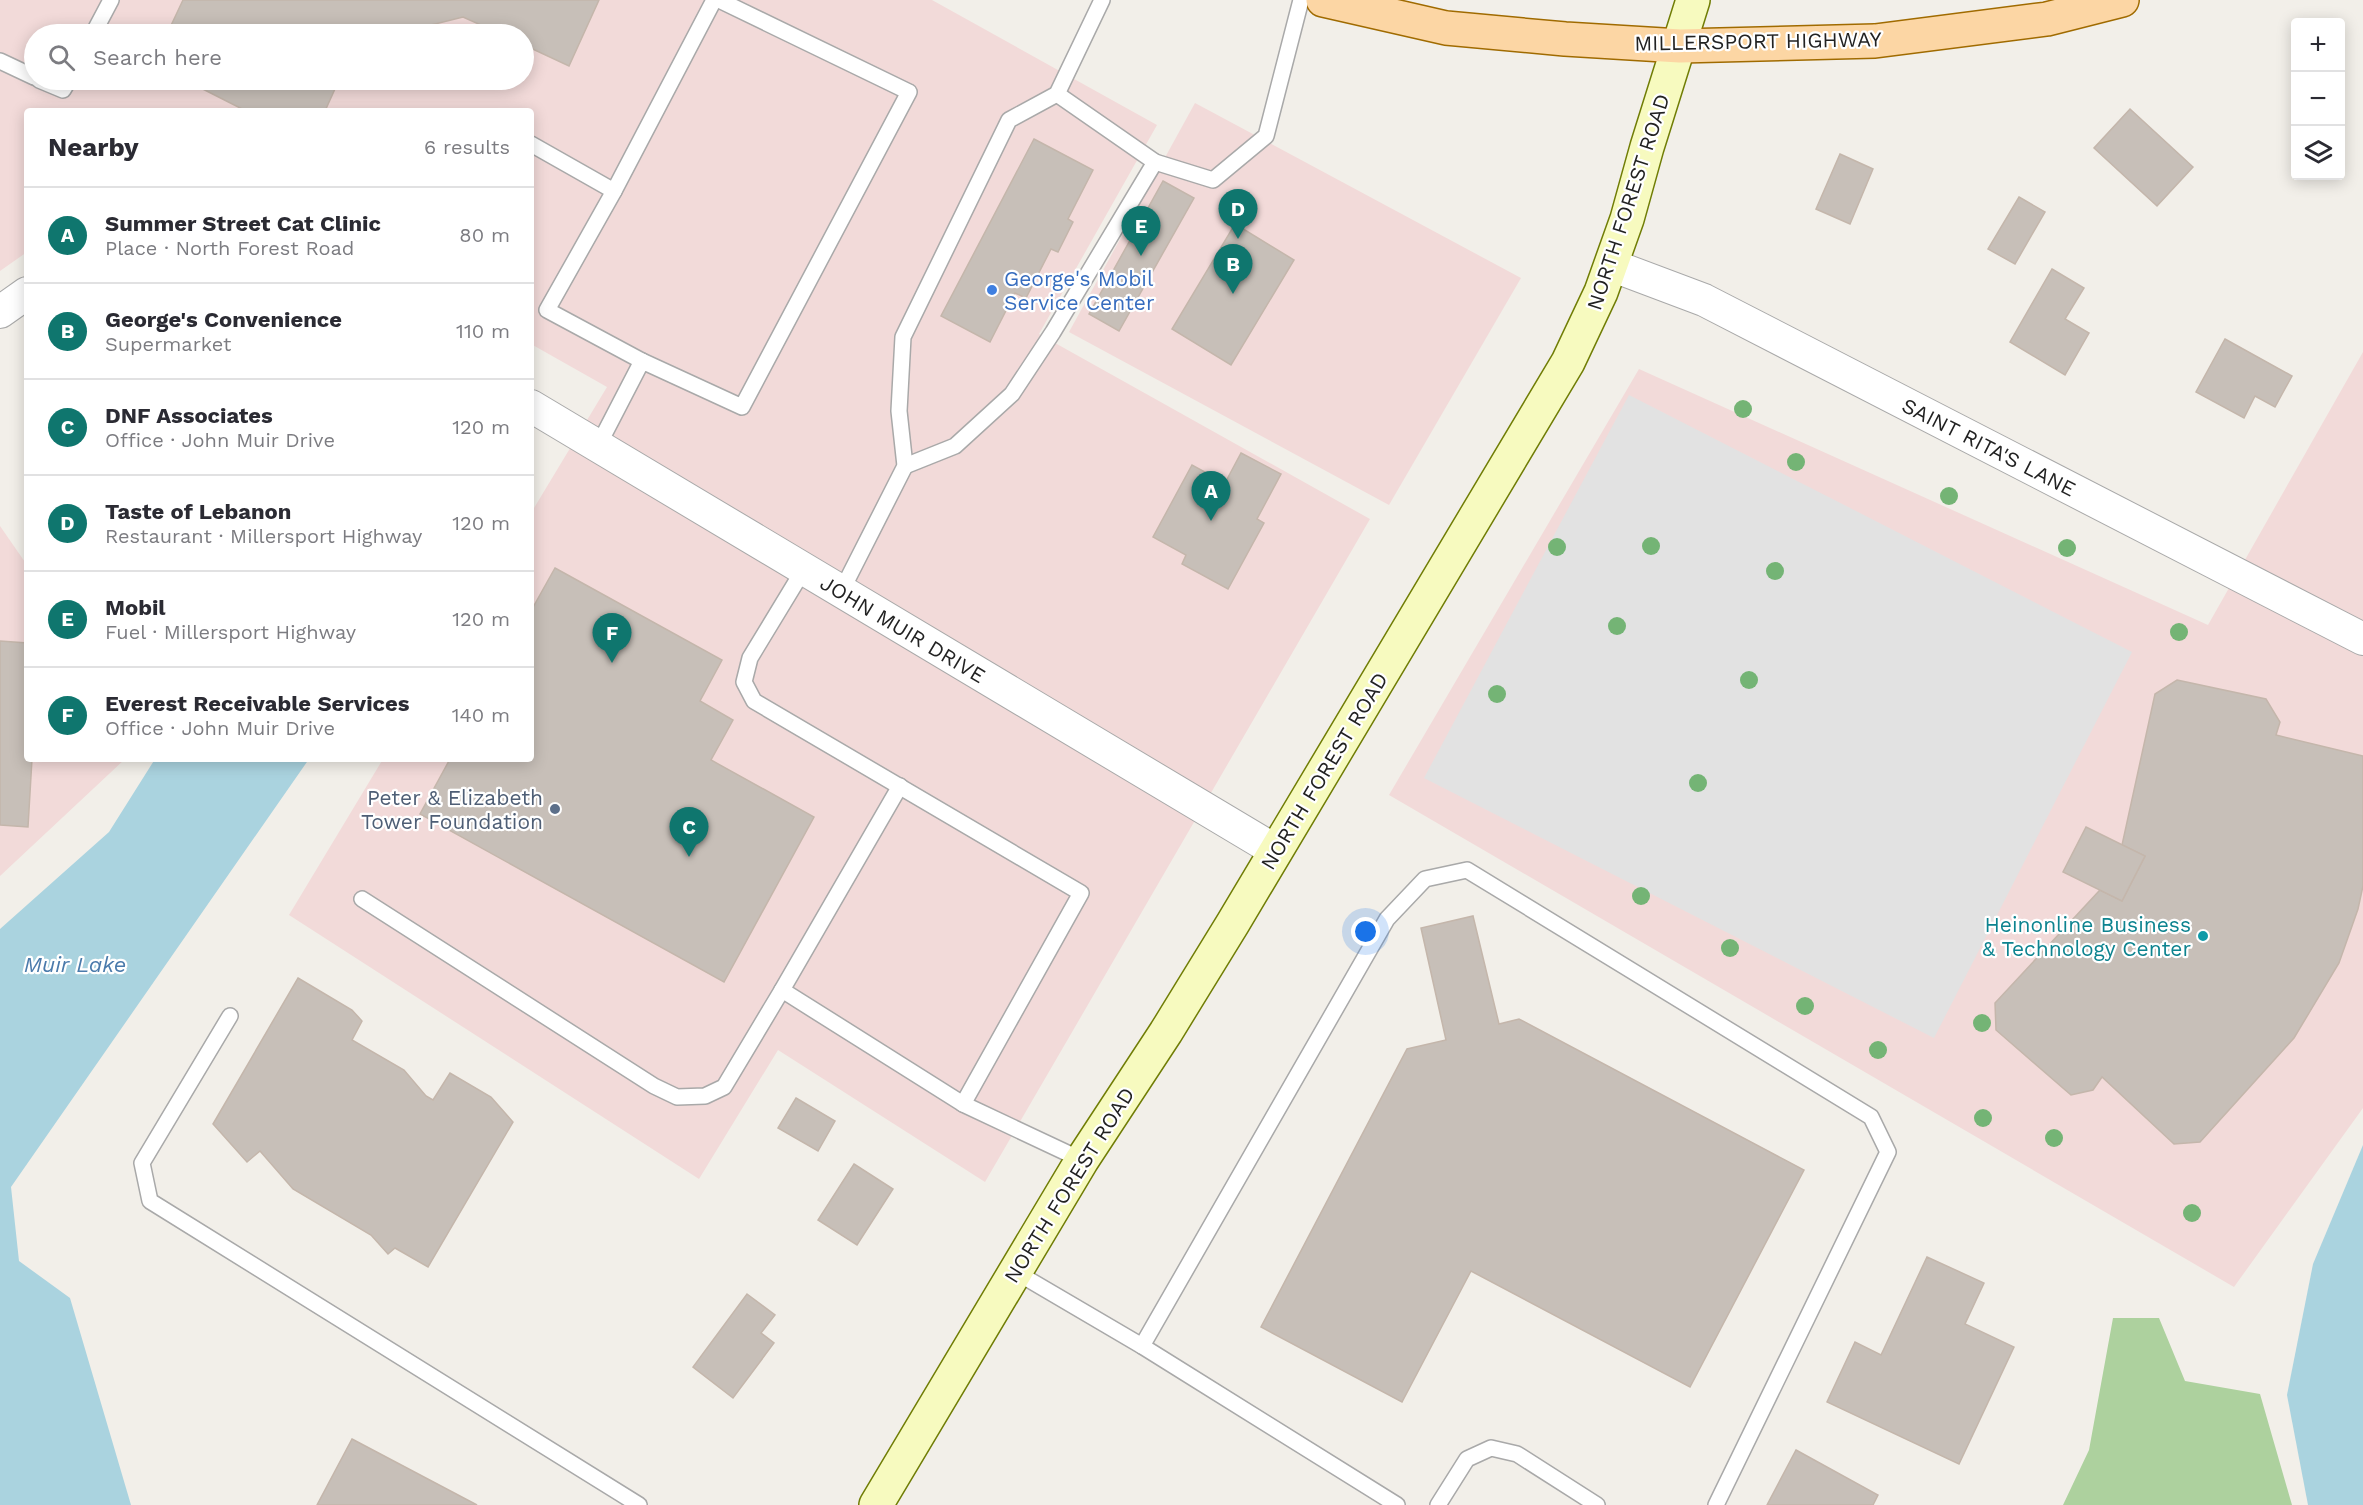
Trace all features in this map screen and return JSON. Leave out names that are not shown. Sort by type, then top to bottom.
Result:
[{"type":"main road","name":"MILLERSPORT HIGHWAY","points":[[1323,0],[1446,28],[1565,39],[1680,46],[1875,41],[2047,19],[2122,0]]},
{"type":"street","name":"NORTH FOREST ROAD","points":[[876,1505],[1082,1160],[1166,1032],[1276,851],[1568,362],[1611,265],[1693,0]]},
{"type":"street","name":"SAINT RITA'S LANE","points":[[1611,265],[1704,300],[2363,639]]},
{"type":"street","points":[[0,312],[24,294]]},
{"type":"street","name":"JOHN MUIR DRIVE","points":[[534,408],[1276,851]]},
{"type":"lane","points":[[98,24],[111,0]]},
{"type":"lane","points":[[714,0],[614,191],[547,310],[642,362],[742,407],[909,92],[719,0]]},
{"type":"lane","points":[[841,592],[905,466],[899,411],[903,337],[1009,120],[1057,94],[1102,0]]},
{"type":"lane","points":[[1057,94],[1155,162],[1213,180],[1266,136],[1301,0]]},
{"type":"lane","points":[[0,61],[24,72]]},
{"type":"lane","points":[[534,146],[614,191]]},
{"type":"lane","points":[[905,466],[955,446],[1012,394],[1053,332],[1155,162]]},
{"type":"lane","points":[[598,446],[642,362]]},
{"type":"lane","points":[[804,569],[750,658],[744,682],[754,701],[1082,893],[963,1104]]},
{"type":"lane","points":[[362,899],[654,1086],[677,1097],[705,1096],[724,1087],[900,786]]},
{"type":"lane","points":[[1142,1346],[1387,919],[1425,879],[1467,870],[1871,1117],[1888,1152],[1716,1505]]},
{"type":"lane","points":[[782,990],[963,1104],[1082,1160]]},
{"type":"lane","points":[[230,1016],[142,1163],[150,1201],[622,1501],[639,1505]]},
{"type":"lane","points":[[1014,1272],[1142,1346],[1397,1505]]},
{"type":"lane","points":[[1438,1505],[1467,1459],[1491,1448],[1517,1454],[1596,1505]]},
{"type":"shaded area","points":[[0,0],[932,0],[1157,125],[1039,334],[1370,519],[985,1182],[778,1050],[699,1179],[289,915],[381,762],[534,762],[534,508],[607,387],[534,346],[534,108],[24,108],[24,254],[0,271]]},
{"type":"shaded area","points":[[1195,103],[1521,278],[1389,505],[1069,332]]},
{"type":"shaded area","points":[[2363,352],[2363,1108],[2234,1287],[1389,795],[1639,369],[2208,625]]},
{"type":"shaded area","points":[[1629,395],[2132,652],[1934,1038],[1424,778]]},
{"type":"shaded area","points":[[0,526],[24,561],[24,762],[122,762],[0,876]]},
{"type":"green space","points":[[2113,1318],[2159,1318],[2185,1381],[2260,1394],[2292,1505],[2063,1505],[2089,1450]]},
{"type":"water","name":"Muir Lake","points":[[153,762],[307,762],[11,1187],[19,1261],[70,1298],[131,1505],[0,1505],[0,929],[109,832]]},
{"type":"water","points":[[2363,1145],[2363,1505],[2308,1505],[2287,1395],[2313,1264]]},
{"type":"building","points":[[183,0],[599,0],[569,66],[534,50],[534,24],[479,24],[463,17],[435,24],[172,24]]},
{"type":"building","points":[[205,90],[334,90],[326,108],[240,108]]},
{"type":"building","points":[[2130,109],[2193,167],[2157,206],[2094,148]]},
{"type":"building","points":[[1034,139],[1093,170],[1068,219],[1073,222],[1058,252],[1051,249],[1026,298],[1015,293],[990,342],[941,316]]},
{"type":"building","points":[[1840,154],[1873,169],[1850,224],[1816,209]]},
{"type":"building","points":[[1163,181],[1194,198],[1119,331],[1089,314]]},
{"type":"building","points":[[2019,197],[2045,212],[2015,264],[1988,249]]},
{"type":"building","points":[[1235,224],[1294,260],[1231,365],[1172,329]]},
{"type":"building","points":[[2052,269],[2084,288],[2065,319],[2089,333],[2065,375],[2010,342]]},
{"type":"building","points":[[2225,339],[2292,376],[2275,407],[2255,396],[2244,418],[2196,392]]},
{"type":"building","points":[[1241,453],[1281,474],[1257,519],[1264,523],[1228,589],[1182,564],[1186,555],[1153,537],[1192,465],[1225,483]]},
{"type":"building","points":[[555,568],[722,660],[700,701],[733,720],[711,760],[814,817],[724,982],[420,814],[448,762],[534,762],[534,606]]},
{"type":"building","points":[[0,641],[24,643],[24,762],[32,762],[28,827],[0,825]]},
{"type":"building","name":"Heinonline Business & Technology Center","points":[[2177,680],[2266,699],[2280,722],[2276,735],[2363,756],[2363,886],[2358,909],[2339,963],[2294,1038],[2200,1142],[2174,1144],[2102,1077],[2093,1090],[2071,1095],[1996,1030],[1995,1003],[2100,890],[2122,901],[2145,856],[2122,845],[2155,694]]},
{"type":"building","points":[[2086,827],[2145,856],[2122,901],[2063,872]]},
{"type":"building","points":[[1473,916],[1499,1024],[1519,1019],[1804,1170],[1690,1387],[1471,1271],[1402,1402],[1261,1327],[1407,1049],[1446,1040],[1421,928]]},
{"type":"building","points":[[298,978],[352,1010],[362,1021],[352,1040],[404,1070],[426,1096],[433,1100],[450,1073],[491,1097],[513,1122],[428,1267],[395,1248],[388,1254],[371,1235],[293,1189],[260,1151],[247,1162],[213,1124]]},
{"type":"building","points":[[796,1098],[835,1121],[818,1151],[778,1128]]},
{"type":"building","points":[[854,1164],[893,1189],[857,1245],[818,1220]]},
{"type":"building","points":[[1927,1257],[1984,1283],[1965,1324],[2014,1347],[1959,1464],[1827,1402],[1855,1342],[1881,1355]]},
{"type":"building","points":[[747,1294],[775,1315],[761,1333],[774,1343],[733,1398],[693,1367]]},
{"type":"building","points":[[352,1439],[477,1505],[317,1505]]},
{"type":"building","points":[[1796,1450],[1878,1495],[1873,1505],[1767,1505]]},
{"type":"place","name":"Taste of Lebanon","points":[[1238,239]]},
{"type":"place","name":"Mobil","points":[[1141,256]]},
{"type":"place","name":"George's Mobil Service Center","points":[[992,290]]},
{"type":"place","name":"George's Convenience","points":[[1233,294]]},
{"type":"place","name":"Summer Street Cat Clinic","points":[[1211,521]]},
{"type":"place","name":"Everest Receivable Services","points":[[612,663]]},
{"type":"place","name":"Peter & Elizabeth Tower Foundation","points":[[555,809]]},
{"type":"place","name":"DNF Associates","points":[[689,857]]},
{"type":"place","name":"Heinonline Business & Technology Center","points":[[2203,936]]}]
